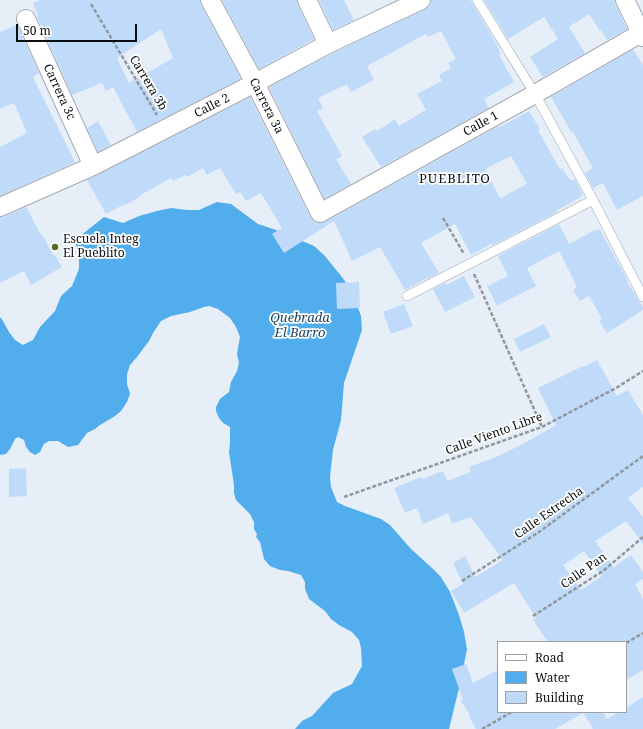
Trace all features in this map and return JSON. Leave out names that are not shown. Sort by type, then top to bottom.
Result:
[{"type":"street","name":"Carrera 3a","points":[[210,0],[255,84],[320,213]]},
{"type":"street","points":[[308,0],[328,44]]},
{"type":"street","name":"Calle 2","points":[[0,207],[93,166],[255,84],[328,44],[421,0]]},
{"type":"street","points":[[625,0],[642,35]]},
{"type":"street","name":"Carrera 3c","points":[[26,19],[93,166]]},
{"type":"street","name":"Calle 1","points":[[320,213],[642,35]]},
{"type":"lane","points":[[477,0],[535,94],[593,200],[643,297]]},
{"type":"lane","points":[[407,296],[593,200]]},
{"type":"path","name":"Carrera 3b","points":[[91,4],[166,129]]},
{"type":"path","points":[[444,218],[469,264],[542,427]]},
{"type":"path","name":"Calle Viento Libre","points":[[344,498],[542,427],[616,388],[643,371]]},
{"type":"path","name":"Calle Estrecha","points":[[462,581],[539,532],[643,456]]},
{"type":"path","name":"Calle Pan","points":[[533,616],[603,571],[643,537]]},
{"type":"path","points":[[627,642],[643,633]]},
{"type":"path","points":[[482,729],[510,713]]},
{"type":"water","name":"Quebrada El Barro","points":[[217,202],[231,204],[258,224],[314,246],[324,255],[352,291],[361,316],[362,330],[344,383],[341,420],[333,450],[330,477],[331,487],[337,502],[381,519],[390,525],[411,549],[441,577],[450,592],[459,615],[467,649],[449,729],[295,729],[302,721],[312,716],[333,693],[352,684],[362,666],[361,648],[359,640],[352,632],[331,619],[325,611],[309,599],[305,589],[305,582],[301,575],[270,566],[264,559],[260,542],[256,537],[257,534],[254,529],[254,522],[250,514],[236,500],[229,452],[230,427],[223,423],[219,418],[216,407],[220,399],[229,392],[231,382],[237,371],[239,363],[237,354],[240,337],[230,318],[218,309],[209,306],[204,307],[171,316],[161,321],[149,341],[130,365],[127,374],[127,384],[130,394],[121,411],[87,433],[78,445],[68,447],[58,441],[49,441],[44,444],[40,452],[35,455],[26,447],[24,440],[18,437],[15,439],[6,454],[0,455],[0,317],[15,340],[23,345],[33,340],[40,327],[55,311],[61,296],[72,286],[79,269],[79,259],[75,240],[104,217],[123,223],[139,216],[157,211],[171,208],[199,210]]},
{"type":"building","points":[[40,0],[200,0],[201,5],[241,79],[137,132],[113,87],[106,91],[102,83],[72,95],[37,17],[38,16],[33,3]],"holes":[[[161,29],[173,58],[129,83],[117,58]]]},
{"type":"building","points":[[222,0],[297,0],[314,39],[259,69]]},
{"type":"building","points":[[319,0],[344,0],[354,20],[333,30]]},
{"type":"building","points":[[431,0],[471,0],[498,46],[501,54],[499,55],[514,82],[484,99],[489,108],[381,167],[362,137],[375,129],[377,131],[395,119],[399,126],[426,110],[417,94],[442,81],[439,75],[451,68],[448,63],[456,59],[441,31],[428,37],[426,34],[367,66],[374,80],[351,92],[347,84],[318,98],[323,108],[317,111],[342,156],[336,159],[351,184],[324,199],[269,87],[333,53],[425,9],[430,6]]},
{"type":"building","points":[[484,0],[615,0],[627,29],[607,40],[589,14],[569,27],[585,53],[543,77],[530,57],[558,39],[544,17],[508,39]]},
{"type":"building","points":[[17,25],[39,73],[33,77],[75,162],[0,196],[0,147],[27,133],[14,103],[0,109],[0,32]]},
{"type":"building","points":[[633,49],[643,65],[643,196],[617,210],[603,183],[593,188],[585,173],[593,168],[551,97]]},
{"type":"building","points":[[250,97],[314,222],[325,222],[529,111],[540,129],[538,130],[560,170],[562,168],[572,181],[575,179],[583,195],[556,211],[557,212],[471,255],[455,224],[421,243],[439,273],[405,290],[380,247],[352,261],[334,221],[284,253],[272,234],[282,228],[261,193],[246,201],[240,192],[236,194],[220,168],[207,175],[203,168],[187,177],[186,175],[173,181],[171,178],[139,196],[140,197],[106,214],[87,180]],"holes":[[[511,156],[527,184],[500,198],[485,169]]]},
{"type":"building","points":[[98,121],[111,145],[98,152],[87,128]]},
{"type":"building","points":[[26,207],[53,255],[55,255],[62,267],[31,285],[24,271],[0,283],[0,217],[4,217]]},
{"type":"building","points":[[559,224],[569,244],[595,230],[600,230],[628,281],[627,282],[643,307],[643,310],[607,333],[599,321],[602,319],[589,296],[580,301],[573,290],[577,287],[559,251],[527,268],[536,286],[497,306],[487,286],[508,276],[498,256]]},
{"type":"building","points":[[464,276],[475,297],[445,312],[433,289],[445,283],[446,285]]},
{"type":"building","points":[[359,282],[360,308],[337,309],[336,283]]},
{"type":"building","points":[[404,304],[413,326],[391,334],[383,312]]},
{"type":"building","points":[[544,324],[551,337],[520,352],[514,339]]},
{"type":"building","points":[[597,360],[617,396],[628,390],[643,415],[643,487],[628,498],[643,517],[643,544],[626,521],[595,541],[614,567],[631,555],[643,572],[643,579],[635,584],[643,599],[643,670],[627,679],[627,641],[547,641],[533,620],[536,618],[514,583],[464,613],[451,591],[463,584],[453,563],[465,556],[475,577],[503,560],[471,517],[452,524],[448,513],[423,524],[417,508],[405,513],[394,488],[421,477],[422,479],[443,471],[447,481],[471,472],[469,467],[496,457],[523,444],[556,425],[538,388],[583,366],[584,367]],"holes":[[[584,551],[602,576],[581,590],[563,565]]]},
{"type":"building","points":[[26,468],[27,496],[9,497],[9,469]]},
{"type":"building","points":[[466,664],[473,683],[497,671],[497,713],[583,713],[555,729],[476,729],[469,716],[470,715],[461,701],[463,700],[452,669]]},
{"type":"building","points":[[643,697],[643,729],[592,729],[593,728],[583,713],[604,713],[607,719],[617,713],[627,713],[627,707]]},
{"type":"place","name":"Escuela Integ El Pueblito","points":[[55,247]]},
{"type":"district","name":"PUEBLITO","points":[[455,179]]}]
